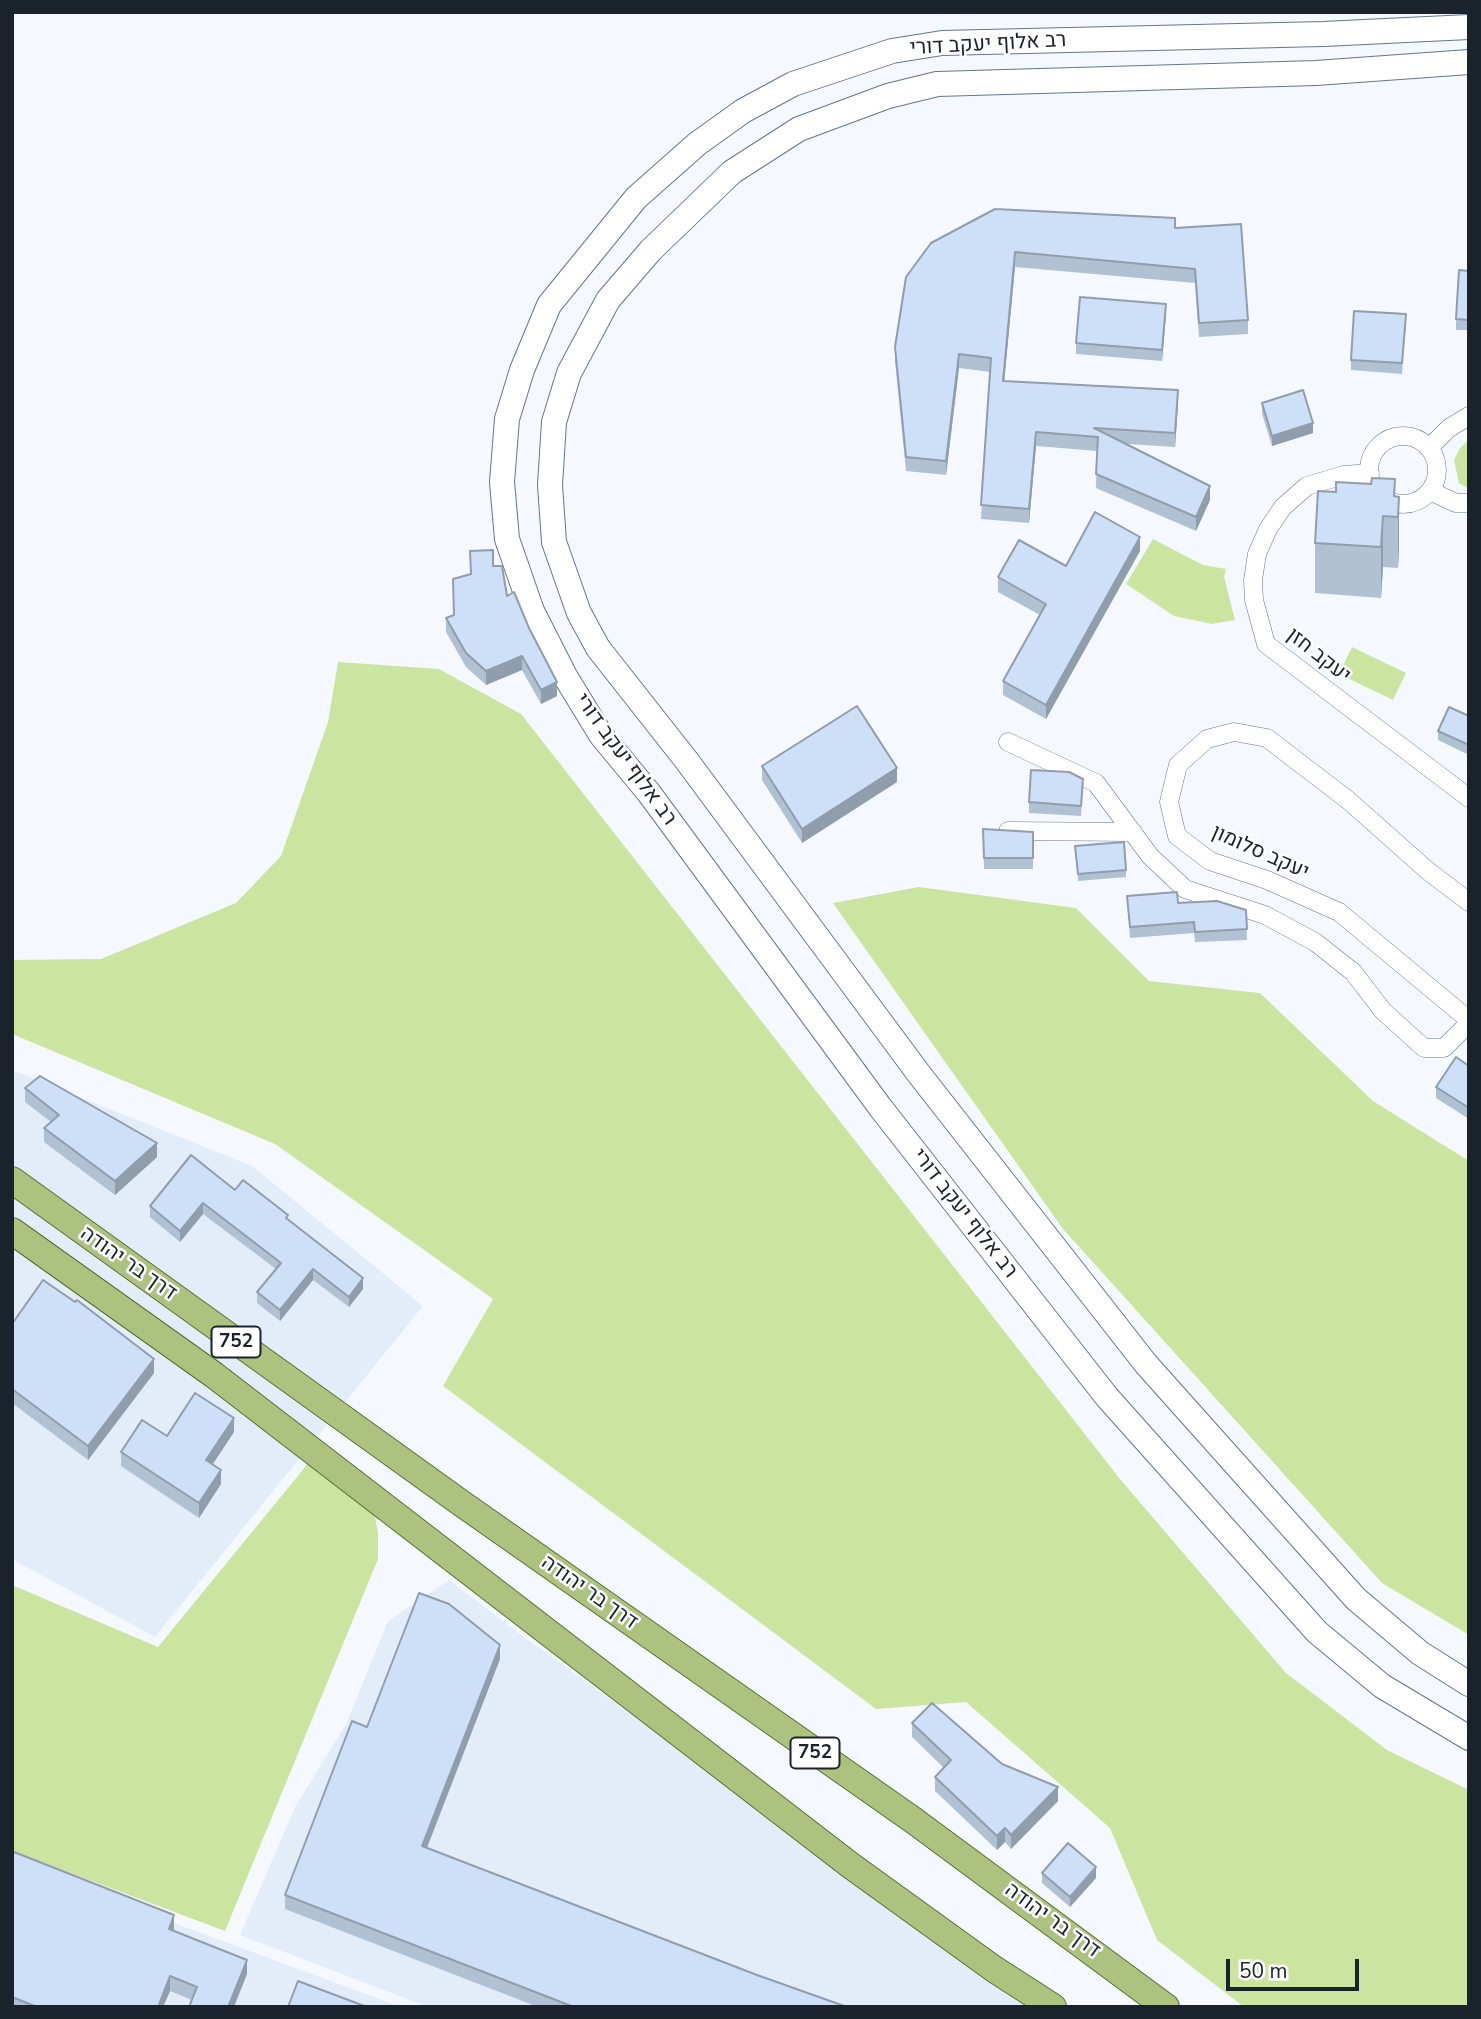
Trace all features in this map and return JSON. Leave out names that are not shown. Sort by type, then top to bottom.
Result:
[{"type":"main road","name":"רב אלוף יעקב דורי","points":[[1469,27],[1324,34],[942,43],[892,51],[793,84],[743,111],[697,144],[644,190],[589,253],[549,305],[522,370],[507,419],[502,482],[507,539],[532,611],[565,676],[601,735],[649,793],[880,1107],[1107,1397],[1317,1632],[1382,1686],[1469,1738]]},
{"type":"main road","name":"רב אלוף יעקב דורי","points":[[1469,62],[1316,73],[937,83],[888,96],[799,129],[732,172],[651,250],[608,300],[569,373],[554,422],[550,485],[554,542],[579,613],[597,648],[687,761],[919,1074],[1146,1364],[1356,1600],[1420,1653],[1469,1684]]},
{"type":"main road","name":"דרך בר יהודה","points":[[12,1180],[427,1479],[913,1820],[1167,2007]]},
{"type":"main road","name":"דרך בר יהודה","points":[[12,1231],[215,1375],[850,1865],[994,1969],[1053,2007]]},
{"type":"street","points":[[1429,448],[1449,428],[1469,416]]},
{"type":"street","points":[[1410,436],[1429,448],[1437,469],[1430,491],[1412,503],[1391,502],[1374,488],[1370,473],[1372,456],[1387,440],[1410,436]]},
{"type":"street","name":"יעקב חזן","points":[[1370,473],[1344,475],[1307,486],[1283,507],[1268,529],[1257,554],[1253,580],[1254,600],[1266,644],[1469,798]]},
{"type":"street","points":[[1430,491],[1456,503],[1469,503]]},
{"type":"street","name":"יעקב סלומון","points":[[1008,742],[1096,783],[1150,856],[1185,889],[1265,915],[1315,942],[1353,972],[1383,1011],[1424,1048],[1444,1048],[1469,1021],[1339,912],[1267,880],[1210,860],[1177,836],[1170,802],[1178,765],[1207,739],[1234,732],[1267,738],[1349,800],[1429,871],[1469,902]]},
{"type":"street","points":[[1008,831],[1133,832]]},
{"type":"shaded area","points":[[12,1070],[252,1166],[423,1306],[155,1637],[12,1559]]},
{"type":"shaded area","points":[[449,1580],[947,1942],[1042,2007],[428,2007],[240,1935],[295,1807],[346,1724],[388,1621]]},
{"type":"shaded area","points":[[12,1863],[401,2007],[12,2007]]},
{"type":"green space","points":[[1469,440],[1469,489],[1459,483],[1454,460],[1460,448]]},
{"type":"green space","points":[[1153,539],[1203,565],[1226,569],[1224,577],[1235,620],[1212,624],[1174,616],[1126,584]]},
{"type":"green space","points":[[1352,647],[1406,673],[1393,700],[1339,674]]},
{"type":"green space","points":[[338,662],[439,669],[521,714],[1120,1479],[1286,1673],[1387,1750],[1469,1790],[1469,2007],[1244,2007],[1157,1940],[1110,1828],[966,1702],[876,1709],[443,1386],[493,1299],[275,1144],[12,1034],[12,960],[101,959],[236,903],[281,856],[328,722]]},
{"type":"green space","points":[[919,887],[1076,908],[1149,981],[1260,993],[1373,1101],[1469,1161],[1469,1635],[1382,1583],[1063,1229],[833,903]]},
{"type":"green space","points":[[310,1461],[374,1513],[378,1532],[378,1559],[225,1931],[12,1851],[12,1585],[158,1647]]},
{"type":"building","points":[[995,209],[1175,218],[1175,228],[1241,224],[1248,320],[1199,323],[1195,269],[1015,252],[1003,381],[1178,390],[1175,433],[1094,428],[1210,486],[1196,517],[1096,474],[1098,437],[1036,432],[1029,509],[981,505],[991,358],[959,354],[946,461],[906,457],[895,347],[906,277],[931,243]]},
{"type":"building","points":[[1459,270],[1469,271],[1469,320],[1456,319]]},
{"type":"building","points":[[1080,297],[1166,304],[1162,350],[1076,343]]},
{"type":"building","points":[[1354,311],[1406,314],[1402,363],[1351,360]]},
{"type":"building","points":[[1303,390],[1313,423],[1272,436],[1262,403]]},
{"type":"building","points":[[1372,478],[1395,479],[1394,496],[1399,497],[1398,517],[1383,516],[1381,547],[1315,543],[1318,491],[1336,492],[1336,482],[1371,484]]},
{"type":"building","points":[[1095,512],[1140,537],[1046,705],[1003,681],[1046,604],[998,577],[1019,540],[1066,566]]},
{"type":"building","points":[[493,550],[493,566],[502,566],[507,596],[514,592],[557,682],[541,690],[522,656],[486,671],[466,653],[446,618],[454,615],[453,579],[471,574],[470,551]]},
{"type":"building","points":[[857,706],[897,768],[802,829],[762,766]]},
{"type":"building","points":[[1449,707],[1469,716],[1469,745],[1438,731]]},
{"type":"building","points":[[1031,770],[1069,772],[1083,779],[1081,806],[1029,802]]},
{"type":"building","points":[[983,829],[1033,832],[1033,858],[984,858]]},
{"type":"building","points":[[1124,842],[1126,870],[1078,874],[1075,846]]},
{"type":"building","points":[[1177,892],[1178,903],[1217,901],[1246,910],[1247,929],[1195,932],[1194,922],[1130,927],[1127,896]]},
{"type":"building","points":[[1456,1057],[1469,1066],[1469,1108],[1436,1087]]},
{"type":"building","points":[[40,1076],[157,1143],[115,1181],[44,1128],[59,1115],[25,1088]]},
{"type":"building","points":[[191,1155],[235,1190],[243,1180],[288,1215],[286,1218],[363,1278],[349,1297],[313,1269],[280,1310],[257,1292],[281,1263],[203,1203],[180,1231],[150,1206]]},
{"type":"building","points":[[43,1280],[75,1302],[77,1300],[154,1359],[88,1446],[12,1389],[12,1324]]},
{"type":"building","points":[[195,1393],[234,1418],[206,1460],[221,1470],[199,1503],[121,1452],[142,1420],[167,1436]]},
{"type":"building","points":[[419,1593],[449,1604],[500,1645],[422,1846],[847,2007],[574,2007],[285,1895],[352,1721],[367,1727]]},
{"type":"building","points":[[932,1703],[1002,1764],[1058,1787],[1011,1835],[1005,1828],[997,1836],[935,1777],[951,1760],[912,1723]]},
{"type":"building","points":[[1068,1843],[1096,1867],[1070,1897],[1042,1873]]},
{"type":"building","points":[[14,1852],[174,1915],[169,1929],[247,1960],[228,2007],[189,2007],[197,1987],[170,1976],[158,2007],[37,2007],[12,1997]]},
{"type":"building","points":[[298,1981],[367,2007],[288,2007]]}]
